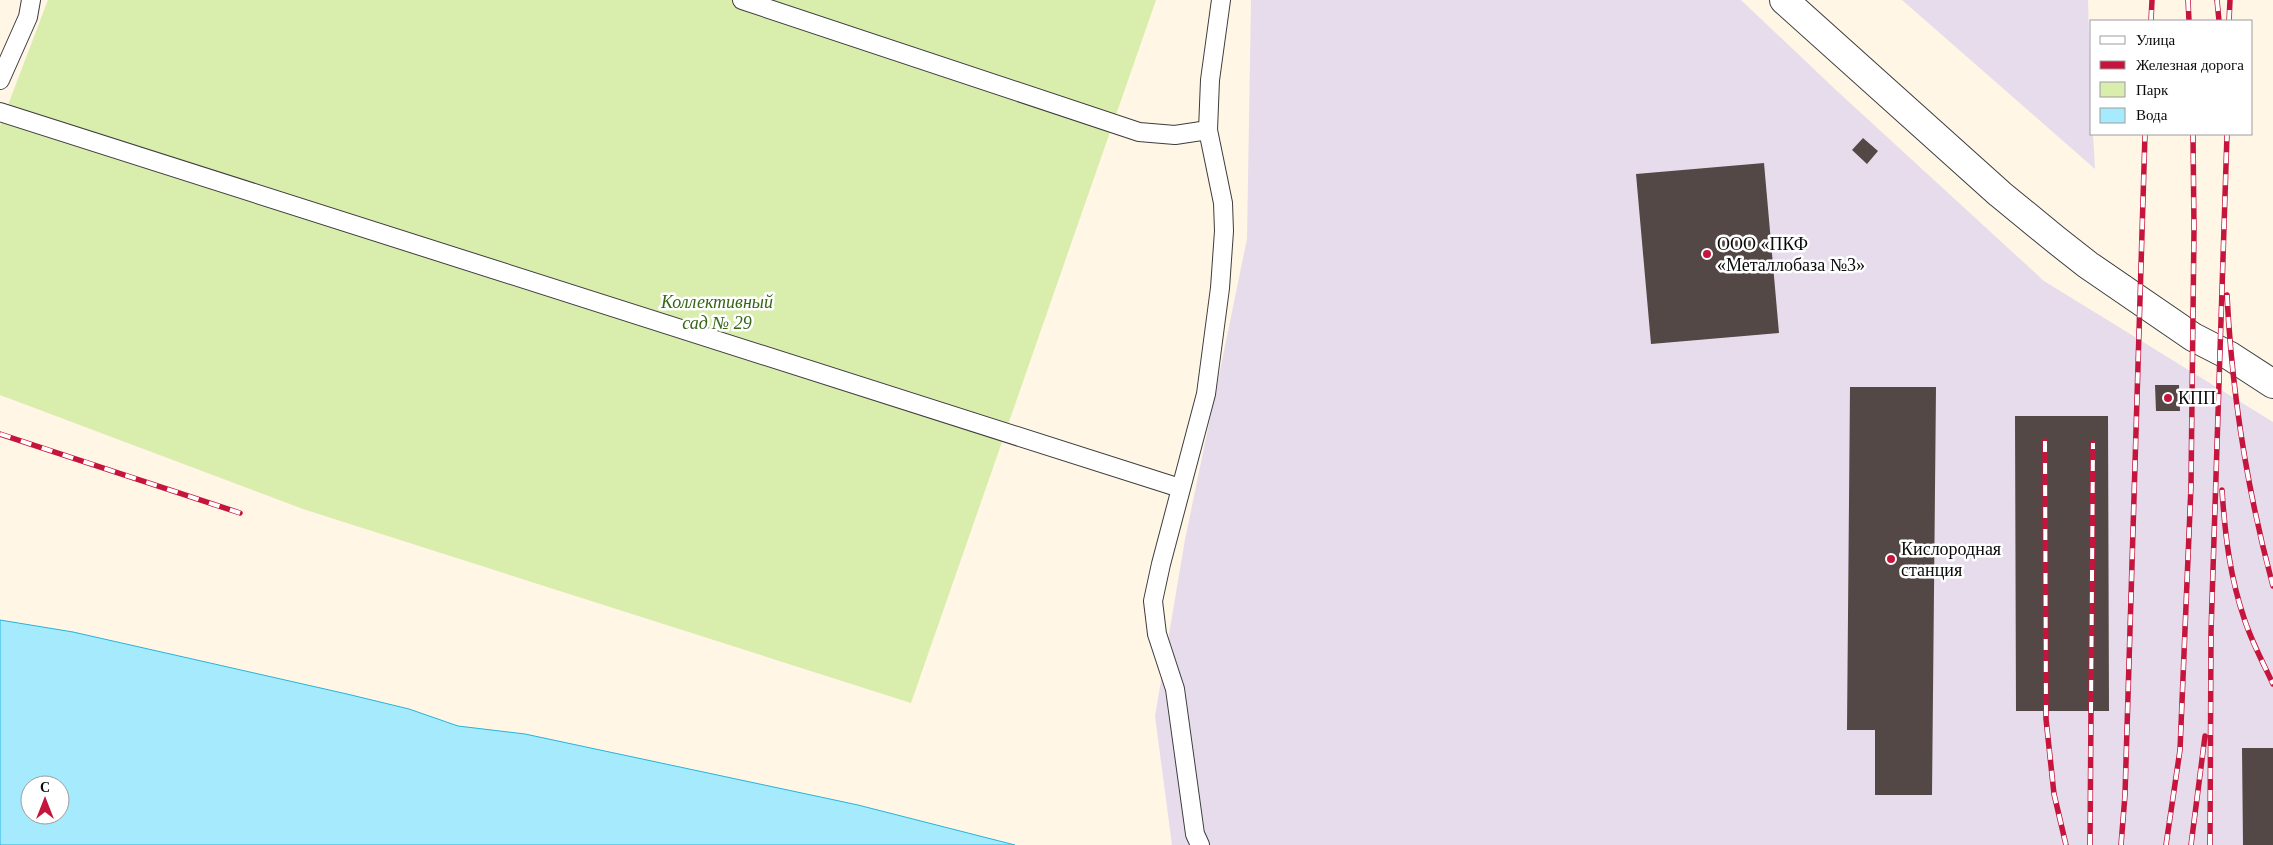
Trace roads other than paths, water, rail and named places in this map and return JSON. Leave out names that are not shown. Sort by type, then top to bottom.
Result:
[{"type":"street","points":[[1784,0],[2000,194],[2055,239],[2194,337],[2230,356],[2273,384]]},
{"type":"lane","points":[[0,80],[28,16],[31,0]]},
{"type":"lane","points":[[742,0],[1139,132],[1175,135],[1208,130]]},
{"type":"lane","points":[[1200,845],[1196,834],[1175,690],[1157,634],[1153,601],[1180,488],[1206,394],[1220,288],[1224,232],[1223,203],[1208,130],[1210,80],[1221,0]]},
{"type":"lane","points":[[0,112],[1180,488]]},
{"type":"water","points":[[0,620],[73,632],[347,694],[409,709],[458,726],[525,734],[858,805],[1015,845],[0,845]]},
{"type":"railway","points":[[2151,20],[2152,0]]},
{"type":"railway","points":[[2188,0],[2189,20]]},
{"type":"railway","points":[[2217,0],[2219,20]]},
{"type":"railway","points":[[2229,20],[2230,0]]},
{"type":"railway","points":[[2121,845],[2125,795],[2145,135]]},
{"type":"railway","points":[[2166,845],[2180,750],[2191,486],[2194,229],[2193,135]]},
{"type":"railway","points":[[2210,845],[2211,632],[2227,135]]},
{"type":"railway","points":[[2227,295],[2229,332],[2242,442],[2248,478],[2273,586]]},
{"type":"railway","points":[[0,434],[240,513]]},
{"type":"railway","points":[[2045,441],[2046,719],[2054,794],[2066,845]]},
{"type":"railway","points":[[2090,845],[2093,443]]},
{"type":"railway","points":[[2222,490],[2232,573],[2240,605],[2248,629],[2273,684]]},
{"type":"railway","points":[[2191,845],[2205,736]]},
{"type":"place","name":"ООО «ПКФ «Металлобаза №3»","points":[[1707,254]]},
{"type":"place","name":"КПП","points":[[2168,398]]},
{"type":"place","name":"Кислородная станция","points":[[1891,559]]},
{"type":"park label","name":"Коллективный сад № 29","points":[[717,312]]}]
